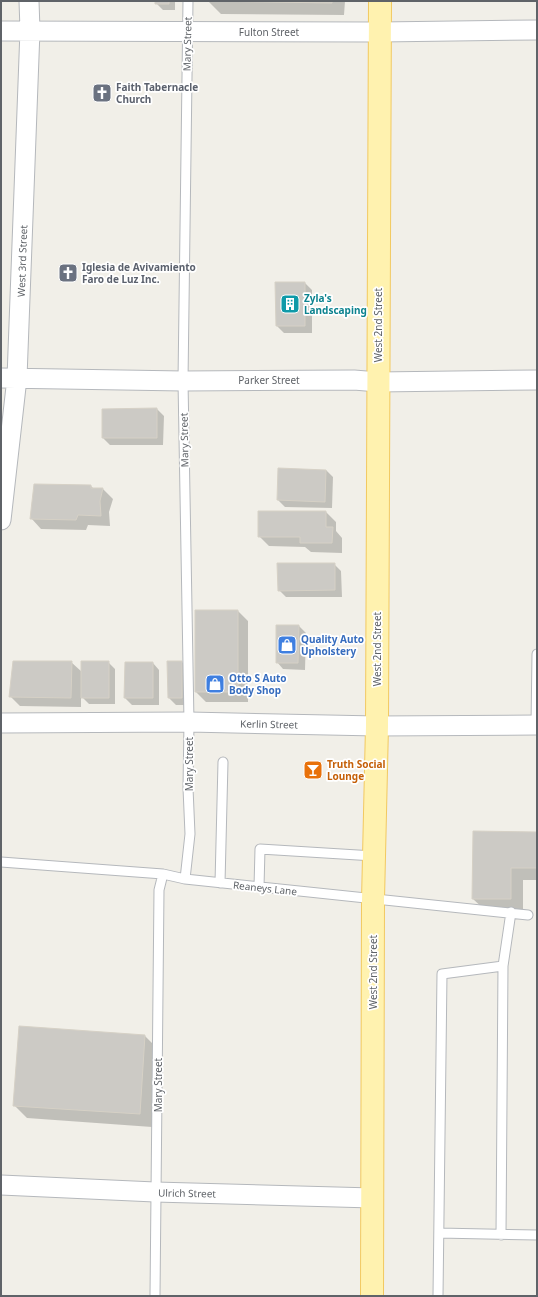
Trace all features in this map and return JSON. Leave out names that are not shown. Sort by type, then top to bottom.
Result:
[{"type":"main road","name":"West 2nd Street","points":[[372,1296],[373,900],[377,726],[380,1]]},
{"type":"street","name":"West 3rd Street","points":[[1,520],[30,30],[29,1]]},
{"type":"street","name":"Fulton Street","points":[[1,31],[380,32],[537,30]]},
{"type":"street","name":"Parker Street","points":[[9,378],[354,380],[378,382],[537,380]]},
{"type":"street","name":"Kerlin Street","points":[[1,723],[189,722],[377,726],[536,725]]},
{"type":"street","name":"Ulrich Street","points":[[1,1185],[155,1192],[373,1198]]},
{"type":"lane","name":"Mary Street","points":[[185,879],[190,834],[188,788],[189,722],[183,380],[188,1]]},
{"type":"lane","points":[[536,725],[537,654]]},
{"type":"lane","points":[[220,883],[223,762]]},
{"type":"lane","points":[[259,887],[260,849],[374,856]]},
{"type":"lane","name":"Reaneys Lane","points":[[1,862],[163,874],[185,879],[220,883],[373,900],[511,912],[528,915]]},
{"type":"lane","name":"Mary Street","points":[[155,1296],[159,890],[163,874]]},
{"type":"lane","points":[[501,1234],[503,966],[511,912]]},
{"type":"lane","points":[[438,1296],[442,974],[503,966]]},
{"type":"lane","points":[[439,1233],[537,1235]]},
{"type":"building","points":[[155,1],[169,1],[169,4],[155,4]]},
{"type":"building","points":[[207,1],[332,1],[332,3]]},
{"type":"building","name":"Zyla's Landscaping","points":[[275,282],[305,282],[305,326],[276,326]]},
{"type":"building","points":[[157,408],[157,438],[102,438],[102,409]]},
{"type":"building","points":[[278,468],[326,470],[325,502],[277,500]]},
{"type":"building","points":[[34,484],[91,485],[91,488],[103,488],[100,501],[101,516],[78,515],[76,520],[30,519]]},
{"type":"building","points":[[258,511],[326,511],[326,527],[333,527],[332,543],[300,543],[300,537],[258,537]]},
{"type":"building","points":[[277,563],[335,563],[335,590],[278,591]]},
{"type":"building","points":[[195,610],[238,610],[238,692],[195,692]]},
{"type":"building","points":[[276,625],[299,625],[298,663],[276,663]]},
{"type":"building","points":[[13,661],[72,661],[71,698],[9,697]]},
{"type":"building","points":[[81,661],[109,661],[109,698],[81,698]]},
{"type":"building","points":[[167,661],[182,661],[182,698],[168,698]]},
{"type":"building","points":[[125,662],[153,662],[153,698],[124,698]]},
{"type":"building","points":[[473,831],[537,832],[537,868],[511,868],[511,899],[472,899]]},
{"type":"building","points":[[19,1026],[145,1035],[140,1114],[13,1106]]},
{"type":"place","name":"Faith Tabernacle Church","points":[[102,93]]},
{"type":"place","name":"Iglesia de Avivamiento Faro de Luz Inc.","points":[[68,273]]},
{"type":"place","name":"Zyla's Landscaping","points":[[290,304]]},
{"type":"place","name":"Quality Auto Upholstery","points":[[287,645]]},
{"type":"place","name":"Otto S Auto Body Shop","points":[[215,684]]},
{"type":"place","name":"Truth Social Lounge","points":[[313,770]]}]
